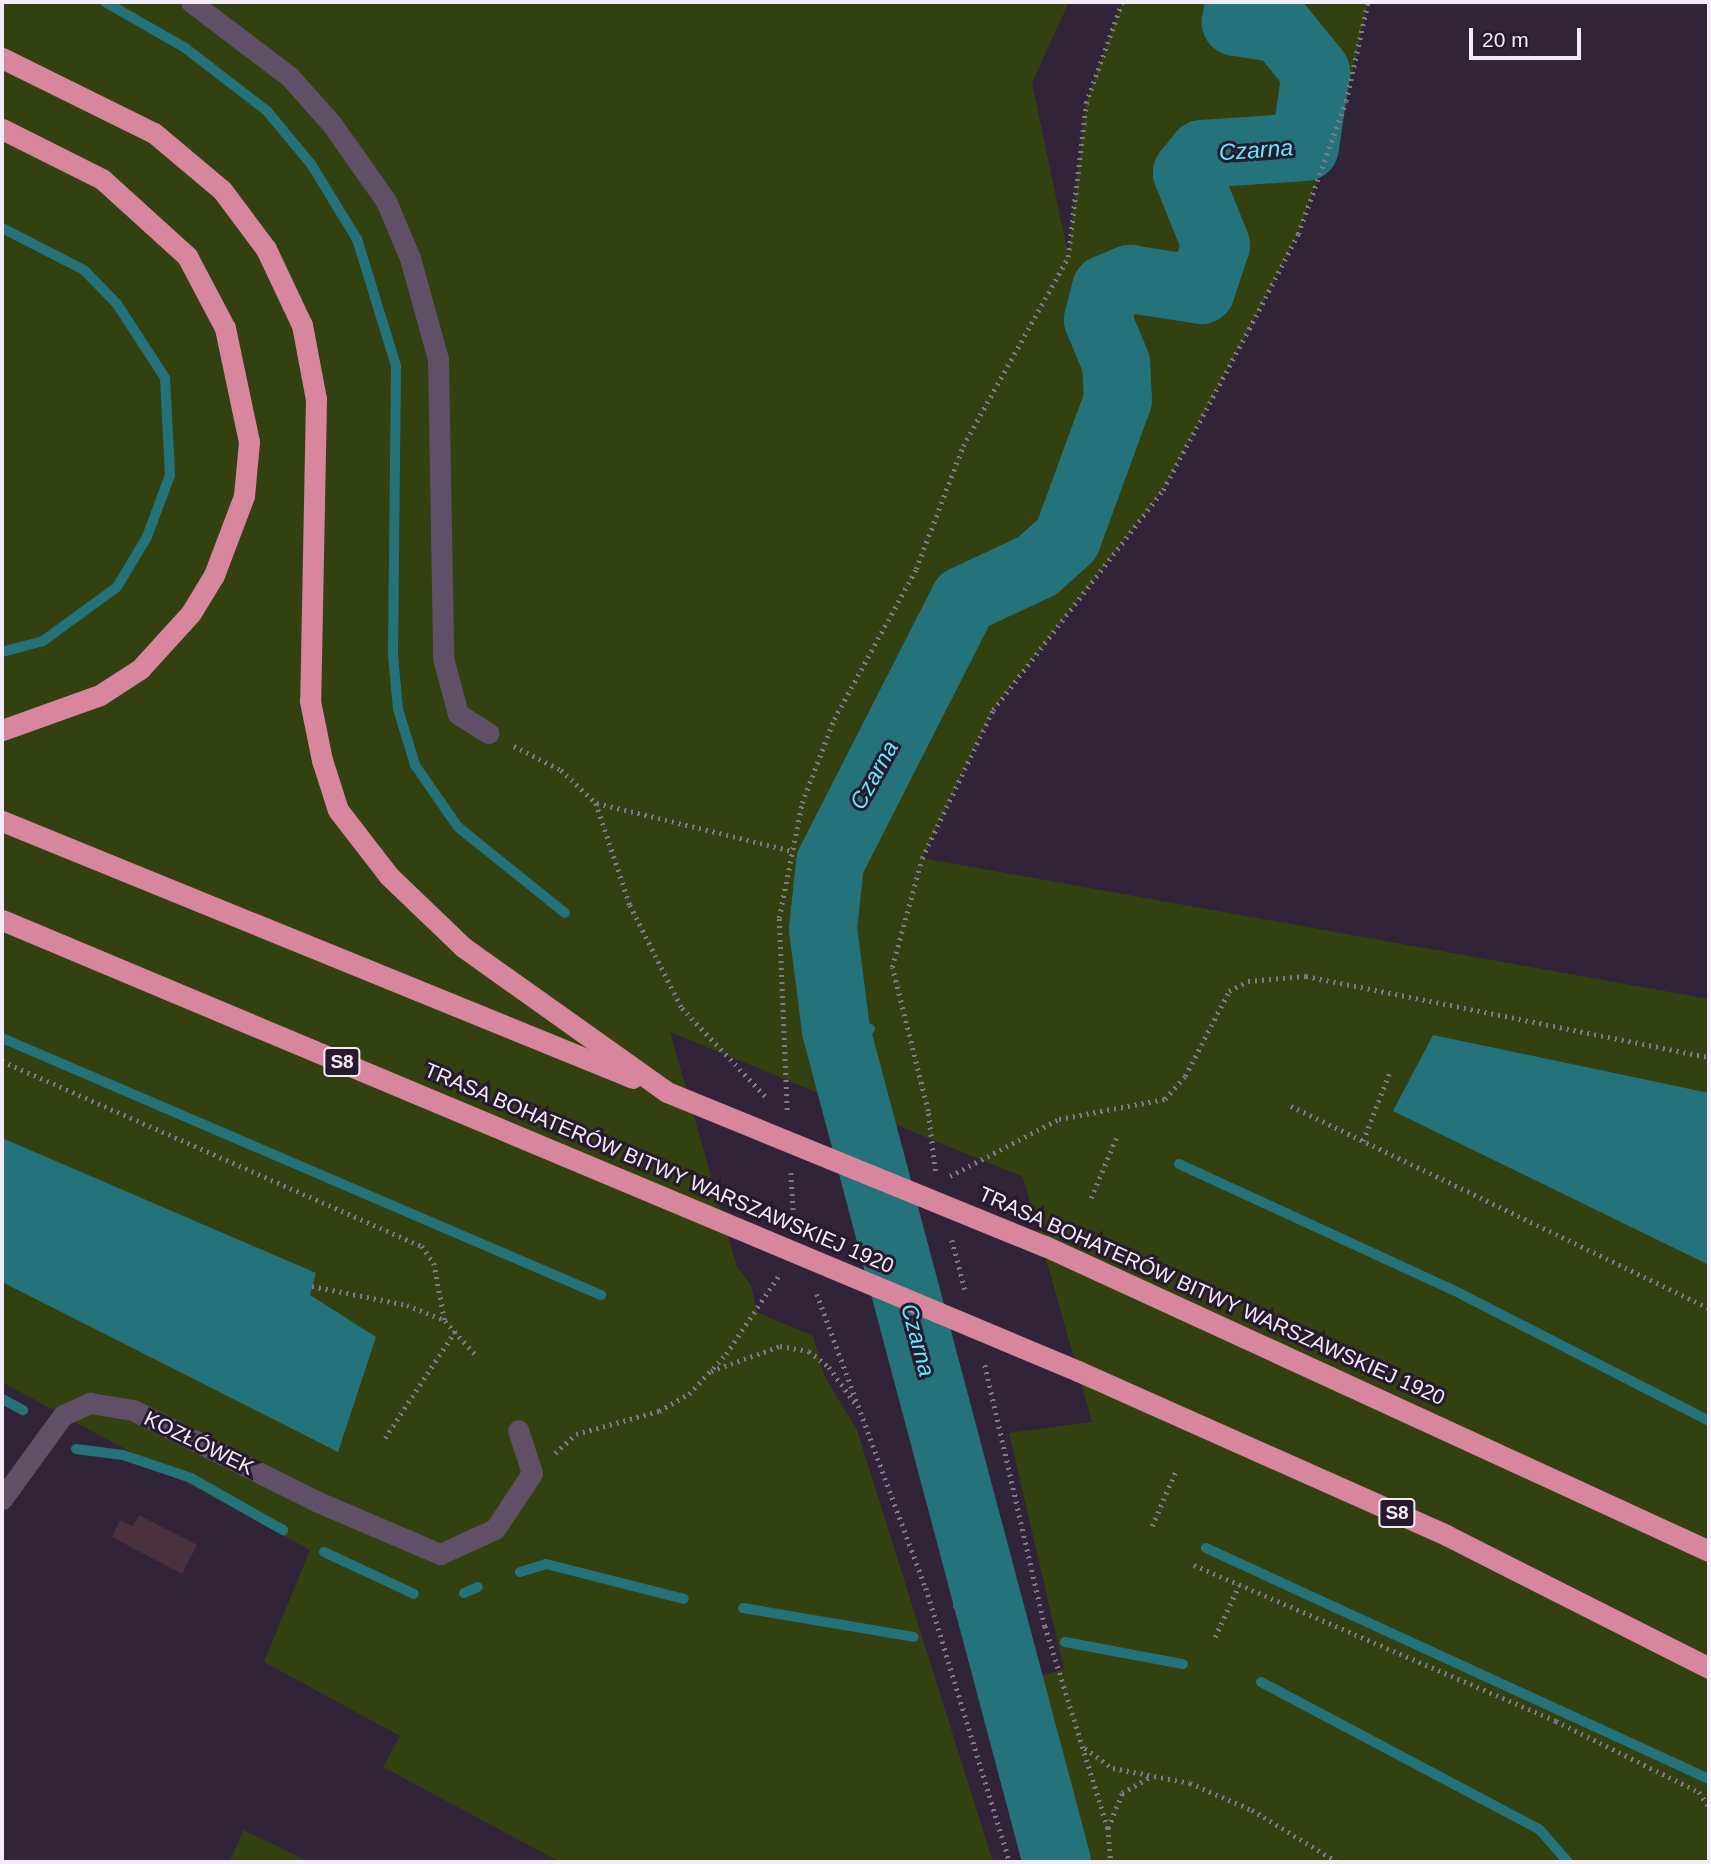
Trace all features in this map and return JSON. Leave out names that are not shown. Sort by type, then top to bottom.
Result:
[{"type":"highway","points":[[2,58],[154,133],[222,190],[267,249],[302,325],[317,435],[310,701],[338,810],[389,876],[463,947],[667,1092]]},
{"type":"highway","points":[[2,129],[102,179],[187,256],[225,328],[249,442],[244,496],[214,575],[191,613],[140,668],[100,695],[2,730]]},
{"type":"highway","points":[[2,821],[667,1092]]},
{"type":"highway","name":"TRASA BOHATERÓW BITWY WARSZAWSKIEJ 1920","points":[[2,920],[1078,1371],[1446,1535],[1709,1668]]},
{"type":"highway","name":"TRASA BOHATERÓW BITWY WARSZAWSKIEJ 1920","points":[[667,1092],[1045,1246],[1709,1550]]},
{"type":"street","points":[[191,2],[289,76],[331,124],[386,201],[410,258],[438,359],[443,658],[458,714],[488,733]]},
{"type":"street","name":"KOZŁÓWEK","points":[[2,1499],[62,1415],[90,1403],[133,1410],[425,1552],[457,1552],[495,1529],[533,1473],[518,1430]]},
{"type":"path","points":[[788,1121],[777,969],[789,850],[834,719],[916,569],[963,446],[1068,257],[1086,103],[1122,2]]},
{"type":"path","points":[[1368,2],[1335,133],[1298,234],[1255,317],[1163,491],[993,710],[922,858],[892,967],[928,1111],[936,1182],[1059,1119],[1165,1099],[1185,1076],[1229,991],[1248,982],[1306,976],[1709,1057]]},
{"type":"path","points":[[596,803],[789,850]]},
{"type":"path","points":[[2,1061],[407,1237],[434,1263],[445,1321]]},
{"type":"path","points":[[1363,1141],[1390,1071]]},
{"type":"path","points":[[1291,1106],[1709,1308]]},
{"type":"path","points":[[1091,1198],[1116,1138]]},
{"type":"path","points":[[950,1235],[968,1302]]},
{"type":"path","points":[[814,1285],[926,1588],[1010,1862]]},
{"type":"path","points":[[313,1286],[407,1305],[445,1321],[475,1354]]},
{"type":"path","points":[[385,1438],[455,1331]]},
{"type":"path","points":[[708,1373],[780,1346],[809,1351],[830,1367],[861,1412]]},
{"type":"path","points":[[982,1355],[1045,1626],[1108,1828],[1111,1862]]},
{"type":"path","points":[[1152,1526],[1177,1468]]},
{"type":"path","points":[[1194,1565],[1556,1721],[1688,1786],[1709,1807]]},
{"type":"path","points":[[1214,1637],[1240,1585]]},
{"type":"path","points":[[1084,1747],[1113,1768],[1190,1783],[1252,1810],[1338,1862]]},
{"type":"path","points":[[1108,1828],[1122,1793],[1151,1776]]},
{"type":"shaded area","points":[[2,2],[1069,2],[1032,83],[1068,254],[1086,103],[1122,2],[1368,2],[1346,101],[1298,234],[1249,329],[1163,490],[993,710],[922,858],[1709,999],[1709,1862],[1084,1862],[1035,1678],[1064,1669],[1009,1433],[1092,1422],[1023,1177],[670,1032],[737,1267],[751,1285],[757,1312],[813,1336],[824,1375],[857,1430],[993,1862],[560,1862],[383,1767],[400,1736],[264,1662],[310,1550],[2,1382]]},
{"type":"shaded area","points":[[1433,1035],[1709,1093],[1709,1265],[1393,1111]]},
{"type":"shaded area","points":[[2,1138],[316,1273],[310,1295],[376,1337],[338,1452],[2,1282]]},
{"type":"shaded area","points":[[244,1830],[309,1862],[229,1862]]},
{"type":"building","points":[[139,1515],[197,1545],[182,1574],[112,1537],[120,1520],[133,1526]]},
{"type":"waterway","points":[[105,2],[184,47],[267,111],[311,164],[357,239],[396,366],[393,656],[398,709],[415,765],[458,827],[565,913]]},
{"type":"waterway","name":"Czarna","points":[[1057,1862],[836,1030],[823,929],[830,863],[964,600],[1037,566],[1067,539],[1118,400],[1116,363],[1098,320],[1106,289],[1130,279],[1201,290],[1216,245],[1187,173],[1202,154],[1305,147],[1316,72],[1281,29],[1236,22],[1239,2]]},
{"type":"waterway","points":[[2,228],[84,270],[117,304],[165,378],[170,475],[147,537],[117,587],[43,641],[2,652]]},
{"type":"waterway","points":[[806,920],[823,929]]},
{"type":"waterway","points":[[836,1030],[870,1029]]},
{"type":"waterway","points":[[2,1038],[601,1295]]},
{"type":"waterway","points":[[1179,1164],[1461,1294],[1709,1421]]},
{"type":"waterway","points":[[2,1399],[23,1410]]},
{"type":"waterway","points":[[76,1449],[123,1455],[191,1478],[283,1530]]},
{"type":"waterway","points":[[1206,1548],[1709,1779]]},
{"type":"waterway","points":[[324,1552],[414,1594]]},
{"type":"waterway","points":[[520,1572],[546,1564],[684,1599]]},
{"type":"waterway","points":[[464,1593],[478,1587]]},
{"type":"waterway","points":[[958,1606],[1021,1651]]},
{"type":"waterway","points":[[743,1608],[914,1637]]},
{"type":"waterway","points":[[1065,1642],[1183,1664]]},
{"type":"waterway","points":[[1261,1682],[1539,1829],[1568,1862]]}]
